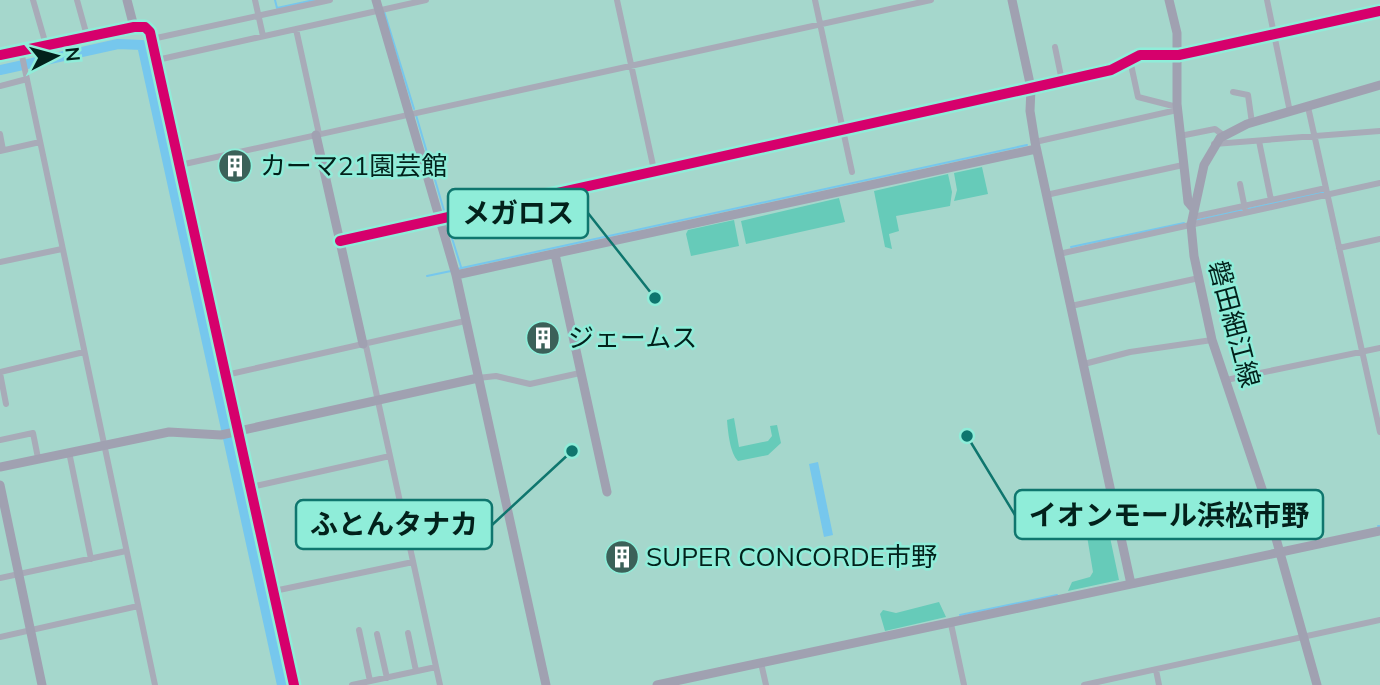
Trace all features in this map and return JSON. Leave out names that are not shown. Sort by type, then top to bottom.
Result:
[{"type":"street","points":[[33,0],[46,45]]},
{"type":"street","points":[[77,0],[88,36]]},
{"type":"street","points":[[127,0],[134,27]]},
{"type":"street","points":[[255,0],[262,36]]},
{"type":"street","points":[[152,39],[330,0]]},
{"type":"street","points":[[376,0],[459,278],[465,321],[546,685]]},
{"type":"street","points":[[157,60],[426,0]]},
{"type":"street","points":[[617,0],[654,170]]},
{"type":"street","points":[[815,0],[852,172]]},
{"type":"street","points":[[180,165],[931,0]]},
{"type":"street","points":[[1012,0],[1031,88],[1030,111],[1036,146],[1131,584]]},
{"type":"street","points":[[1169,0],[1177,33],[1177,109],[1188,202],[1193,217]]},
{"type":"street","points":[[1267,0],[1290,112]]},
{"type":"street","points":[[340,241],[1062,81],[1111,69],[1140,54],[1179,55],[1380,11]]},
{"type":"street","points":[[0,55],[21,53],[46,45],[134,27],[147,29],[152,39],[294,685]]},
{"type":"street","points":[[296,29],[340,241],[363,344],[366,346],[440,685]]},
{"type":"street","points":[[1055,47],[1062,81]]},
{"type":"street","points":[[21,53],[155,685]]},
{"type":"street","points":[[1130,60],[1138,97],[1177,109]]},
{"type":"street","points":[[0,86],[26,76]]},
{"type":"street","name":"磐田細江線","points":[[1317,685],[1263,492],[1212,340],[1199,278],[1193,217],[1202,173],[1214,144],[1223,135],[1252,123],[1380,85]]},
{"type":"street","points":[[1233,92],[1248,95],[1252,123]]},
{"type":"street","points":[[1308,107],[1380,432]]},
{"type":"street","points":[[459,278],[1036,146],[1177,109]]},
{"type":"street","points":[[1180,136],[1215,129],[1223,135]]},
{"type":"street","points":[[1214,144],[1380,131]]},
{"type":"street","points":[[0,134],[2,151],[40,142]]},
{"type":"street","points":[[1259,141],[1271,200]]},
{"type":"street","points":[[1046,195],[1184,165]]},
{"type":"street","points":[[1245,209],[1271,200],[1380,183]]},
{"type":"street","points":[[1240,184],[1245,209]]},
{"type":"street","points":[[1059,254],[1193,217],[1326,192]]},
{"type":"street","points":[[1339,248],[1380,239]]},
{"type":"street","points":[[0,262],[62,249]]},
{"type":"street","points":[[555,254],[607,492]]},
{"type":"street","points":[[1071,306],[1199,278]]},
{"type":"street","points":[[226,375],[465,321]]},
{"type":"street","points":[[1084,364],[1130,352],[1212,340]]},
{"type":"street","points":[[1226,380],[1380,348]]},
{"type":"street","points":[[6,404],[0,372],[84,352]]},
{"type":"street","points":[[0,467],[169,432],[220,435],[239,432],[478,378],[496,376],[530,384],[580,373]]},
{"type":"street","points":[[0,440],[33,433],[38,458]]},
{"type":"street","points":[[69,452],[91,559]]},
{"type":"street","points":[[251,487],[390,456]]},
{"type":"street","points":[[0,485],[42,685]]},
{"type":"street","points":[[657,685],[1380,531]]},
{"type":"street","points":[[0,578],[127,551]]},
{"type":"street","points":[[274,591],[413,562]]},
{"type":"street","points":[[0,637],[138,607]]},
{"type":"street","points":[[1084,685],[1380,620]]},
{"type":"street","points":[[951,624],[964,685]]},
{"type":"street","points":[[359,630],[370,681]]},
{"type":"street","points":[[408,633],[416,671]]},
{"type":"street","points":[[377,634],[387,678]]},
{"type":"street","points":[[761,663],[766,685]]},
{"type":"street","points":[[352,685],[436,667]]},
{"type":"street","points":[[1156,670],[1159,685]]},
{"type":"green space","points":[[982,167],[988,194],[954,201],[957,190],[954,173]]},
{"type":"green space","points":[[948,174],[952,192],[950,206],[896,216],[899,231],[889,234],[892,249],[885,247],[874,191]]},
{"type":"green space","points":[[839,198],[845,222],[746,244],[741,221]]},
{"type":"green space","points":[[734,220],[739,246],[691,256],[686,234],[688,230]]},
{"type":"green space","points":[[734,418],[739,447],[768,441],[772,436],[770,426],[777,425],[781,443],[768,455],[738,461],[731,448],[727,425],[727,420]]},
{"type":"green space","points":[[1107,523],[1119,580],[1068,591],[1072,582],[1090,577],[1093,572],[1085,524]]},
{"type":"green space","points":[[939,602],[946,617],[885,631],[880,614],[883,610],[896,613]]},
{"type":"water","points":[[818,462],[833,535],[824,537],[809,464]]},
{"type":"waterway","points":[[275,0],[277,8],[314,0]]},
{"type":"waterway","points":[[384,11],[414,109]]},
{"type":"waterway","points":[[0,70],[118,44],[142,45],[282,685]]},
{"type":"waterway","points":[[416,115],[445,214]]},
{"type":"waterway","points":[[457,269],[1027,145]]},
{"type":"waterway","points":[[1248,209],[1324,192]]},
{"type":"waterway","points":[[1198,220],[1242,210]]},
{"type":"waterway","points":[[446,219],[461,267]]},
{"type":"waterway","points":[[1071,247],[1184,223]]},
{"type":"waterway","points":[[427,276],[451,271]]},
{"type":"waterway","points":[[960,615],[1057,595]]},
{"type":"cycle path","points":[[340,241],[1111,70],[1140,55],[1179,55],[1380,11]]},
{"type":"cycle path","points":[[0,55],[134,27],[145,27],[150,32],[294,685]]},
{"type":"place","name":"カーマ21園芸館","points":[[235,166]]},
{"type":"place","name":"メガロス","points":[[655,298]]},
{"type":"place","name":"ジェームス","points":[[543,338]]},
{"type":"place","name":"イオンモール浜松市野","points":[[967,436]]},
{"type":"place","name":"ふとんタナカ","points":[[572,451]]},
{"type":"place","name":"SUPER CONCORDE市野","points":[[622,557]]}]
